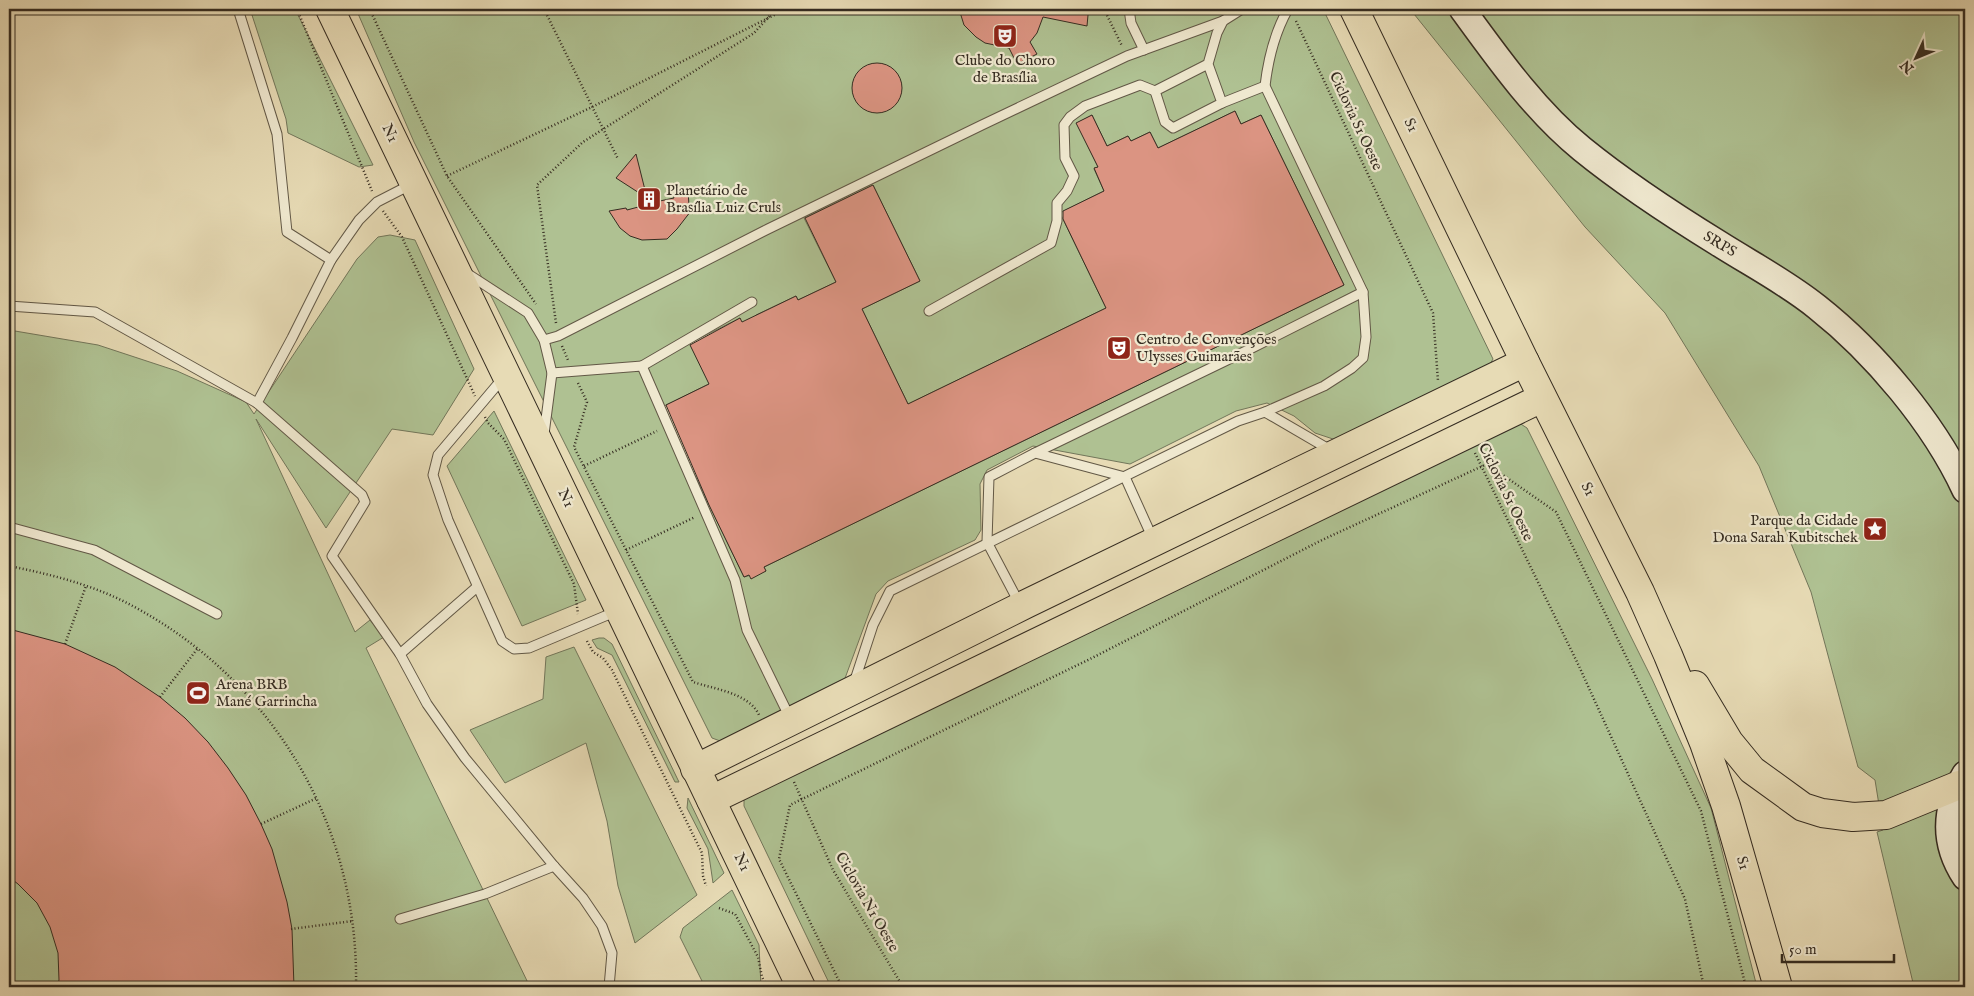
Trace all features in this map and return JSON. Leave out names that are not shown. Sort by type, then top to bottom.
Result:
[{"type":"highway","name":"N1","points":[[330,9],[801,987]]},
{"type":"highway","name":"S1","points":[[1354,9],[1542,398],[1640,592],[1704,742],[1723,797],[1778,987]]},
{"type":"highway","points":[[695,769],[1026,604],[1155,544],[1525,362]]},
{"type":"highway","points":[[711,800],[1542,398]]},
{"type":"highway","points":[[1420,414],[1438,449]]},
{"type":"highway","points":[[1640,592],[1729,742],[1752,770],[1803,807],[1822,813],[1852,817],[1886,815],[1963,780]]},
{"type":"highway","points":[[792,722],[807,753]]},
{"type":"main road","name":"SRPS","points":[[1462,9],[1498,58],[1535,102],[1580,147],[1626,184],[1772,275],[1817,307],[1860,346],[1901,391],[1962,475]]},
{"type":"main road","points":[[1963,780],[1948,817],[1947,833],[1952,853],[1965,877]]},
{"type":"lane","points":[[238,9],[277,134],[287,232],[331,260]]},
{"type":"lane","points":[[1129,9],[1132,23],[1144,50]]},
{"type":"lane","points":[[544,340],[558,336],[982,124],[1127,56],[1223,21],[1242,9]]},
{"type":"lane","points":[[850,692],[873,625],[890,591],[1238,421],[1265,412],[1324,386],[1352,368],[1363,358],[1366,337],[1363,292],[1307,178],[1265,86],[1268,64],[1288,9]]},
{"type":"lane","points":[[1222,103],[1208,64],[1223,21]]},
{"type":"lane","points":[[929,311],[1051,242],[1057,221],[1058,203],[1068,191],[1074,176],[1066,158],[1064,125],[1070,117],[1085,106],[1140,85],[1155,91],[1208,64]]},
{"type":"lane","points":[[1155,91],[1165,122],[1173,128],[1222,103],[1265,86]]},
{"type":"lane","points":[[257,403],[331,260],[359,220],[377,202],[414,183]]},
{"type":"lane","points":[[454,265],[528,313],[544,340],[552,373],[542,448]]},
{"type":"lane","points":[[1026,604],[1016,598],[987,542],[989,477],[1034,453],[1250,349],[1363,292]]},
{"type":"lane","points":[[552,373],[642,366],[752,302]]},
{"type":"lane","points":[[9,306],[95,312],[257,403],[362,495],[365,502],[332,556],[400,654],[427,704],[465,758],[554,866],[583,898],[602,926],[612,953],[609,987]]},
{"type":"lane","points":[[642,366],[735,580],[747,630],[792,722]]},
{"type":"lane","points":[[507,374],[438,455],[432,476],[448,520],[502,641],[514,649],[529,648],[620,610]]},
{"type":"lane","points":[[1265,412],[1337,454]]},
{"type":"lane","points":[[1034,453],[1125,476]]},
{"type":"lane","points":[[1125,476],[1155,544]]},
{"type":"lane","points":[[9,527],[94,550],[217,614]]},
{"type":"lane","points":[[400,654],[477,587]]},
{"type":"lane","points":[[400,919],[485,894],[554,866]]},
{"type":"path","points":[[297,9],[377,202]]},
{"type":"path","points":[[370,9],[372,14]]},
{"type":"path","points":[[544,9],[618,159]]},
{"type":"path","points":[[558,336],[537,184],[583,142],[754,32],[776,9]]},
{"type":"path","points":[[447,176],[592,107],[786,9]]},
{"type":"path","points":[[1104,9],[1127,56]]},
{"type":"path","points":[[1816,9],[1842,11],[1878,9]]},
{"type":"path","name":"Ciclovia S1 Oeste","points":[[1294,17],[1434,313],[1436,378],[1447,400]]},
{"type":"path","points":[[584,466],[668,426]]},
{"type":"path","name":"Ciclovia S1 Oeste","points":[[1466,435],[1578,664],[1685,899],[1704,987]]},
{"type":"path","points":[[842,987],[779,859],[790,805],[1092,658],[1322,540],[1487,464],[1556,512],[1700,811],[1746,987]]},
{"type":"path","points":[[626,550],[706,512]]},
{"type":"path","points":[[9,566],[45,573],[86,586],[126,603],[163,623],[198,648],[231,676],[273,725],[308,779],[334,838],[350,900],[353,921],[356,987]]},
{"type":"path","points":[[65,644],[86,586]]},
{"type":"path","points":[[587,641],[593,652],[603,658],[612,670],[674,793],[702,853],[703,876],[706,886]]},
{"type":"path","points":[[160,697],[198,648]]},
{"type":"path","name":"Ciclovia N1 Oeste","points":[[793,781],[833,870],[903,987]]},
{"type":"path","points":[[261,824],[317,798]]},
{"type":"path","points":[[720,908],[735,914],[758,958],[762,978],[767,987]]},
{"type":"path","points":[[292,928],[353,921]]},
{"type":"green space","points":[[250,9],[295,9],[373,165],[359,167],[288,133],[286,119]]},
{"type":"green space","points":[[356,9],[1323,9],[1493,359],[1486,371],[1342,442],[1315,433],[1294,416],[1267,403],[1236,411],[1130,464],[1033,446],[987,470],[980,484],[981,530],[975,540],[888,581],[876,594],[844,681],[723,742],[712,738],[414,142]],"holes":[[[1235,111],[1241,124],[1261,115],[1344,285],[764,567],[766,571],[744,577],[662,407],[723,377],[702,368],[690,343],[740,318],[741,368],[756,315],[796,296],[798,300],[836,282],[804,218],[873,185],[920,281],[862,309],[908,404],[1106,308],[1060,213],[1104,191],[1094,169],[1098,167],[1077,123],[1092,115],[1107,146],[1128,136],[1131,141],[1150,132],[1158,148]]]},
{"type":"green space","name":"Parque da Cidade Dona Sarah Kubitschek","points":[[1410,9],[1965,9],[1965,987],[1914,987],[1877,832],[1883,830],[1875,780],[1858,767],[1811,592],[1759,466],[1665,313],[1585,227]]},
{"type":"green space","name":"Arena BRB Mané Garrincha","points":[[390,235],[415,240],[474,369],[433,435],[392,429],[326,528],[256,419],[355,632],[370,620],[384,637],[366,648],[530,987],[9,987],[9,330],[98,345],[177,371],[246,402],[254,414],[357,259],[378,237]]},
{"type":"green space","points":[[494,411],[586,600],[522,626],[447,466]]},
{"type":"green space","points":[[1516,421],[1527,428],[1652,679],[1711,808],[1757,987],[831,987],[744,806],[744,798]]},
{"type":"green space","points":[[604,638],[612,644],[679,782],[675,782],[612,655],[597,648],[592,640]]},
{"type":"green space","points":[[574,647],[697,895],[635,943],[618,886],[607,821],[586,743],[505,783],[470,730],[543,699],[546,657]]},
{"type":"green space","points":[[688,798],[724,873],[713,883],[708,849],[687,808]]},
{"type":"green space","points":[[732,890],[759,945],[761,987],[705,987],[680,937],[683,928]]},
{"type":"building","name":"Clube do Choro de Brasília","points":[[959,9],[1088,9],[1088,15],[1087,26],[1043,17],[1037,33],[1030,42],[1037,54],[1017,64],[1009,48],[985,43],[976,37],[964,25]]},
{"type":"building","points":[[872,63],[882,63],[895,70],[902,83],[902,93],[895,106],[882,113],[872,113],[863,109],[856,102],[852,93],[852,83],[856,74],[863,67]]},
{"type":"building","name":"Centro de Convenções Ulysses Guimarães","points":[[1235,111],[1241,124],[1261,115],[1344,285],[764,567],[766,571],[751,579],[749,575],[744,577],[709,505],[666,405],[709,384],[690,345],[740,318],[742,322],[796,296],[798,300],[836,282],[805,218],[873,185],[920,281],[862,309],[908,404],[1106,308],[1063,219],[1063,211],[1104,191],[1094,168],[1098,167],[1076,123],[1092,115],[1107,146],[1128,136],[1131,141],[1150,132],[1158,148]]},
{"type":"building","points":[[636,154],[647,198],[616,178]]},
{"type":"building","points":[[688,190],[689,206],[694,207],[667,239],[642,240],[630,236],[620,228],[609,211],[626,208],[627,210],[642,206],[648,201],[647,209],[651,203],[658,204],[655,202],[674,198],[673,195]]},
{"type":"building","points":[[9,629],[65,644],[115,667],[160,697],[185,718],[208,742],[246,795],[272,849],[287,902],[292,929],[294,987],[57,987],[59,980],[58,953],[50,927],[37,903],[9,877]]},
{"type":"place","name":"Clube do Choro de Brasília","points":[[1005,36]]},
{"type":"place","name":"Planetário de Brasília Luiz Cruls","points":[[649,199]]},
{"type":"place","name":"Centro de Convenções Ulysses Guimarães","points":[[1119,348]]},
{"type":"place","name":"Parque da Cidade Dona Sarah Kubitschek","points":[[1875,529]]},
{"type":"place","name":"Arena BRB Mané Garrincha","points":[[198,693]]}]
